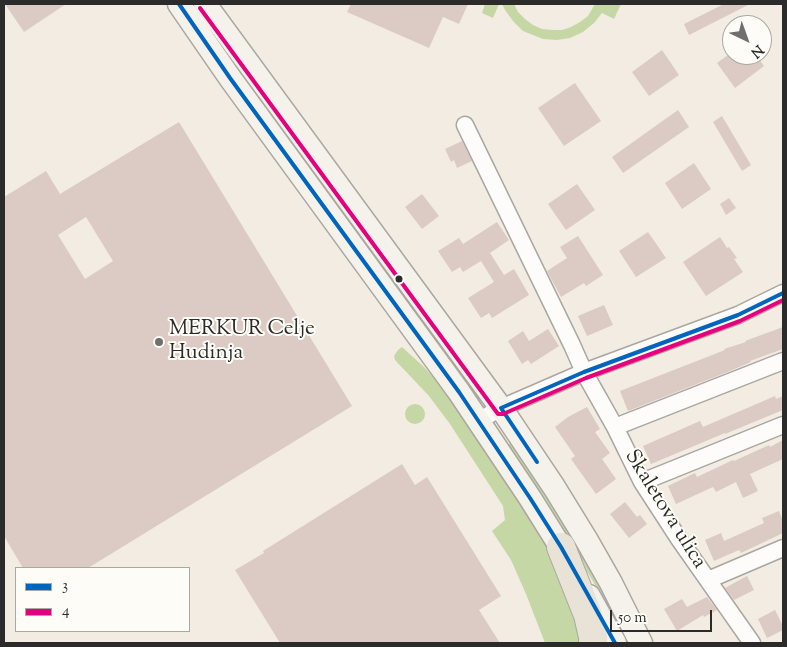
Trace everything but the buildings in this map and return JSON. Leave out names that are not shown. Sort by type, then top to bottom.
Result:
[{"type":"highway","points":[[562,547],[588,615],[593,643]]},
{"type":"main road","points":[[179,4],[230,78],[459,392],[562,547],[615,643]]},
{"type":"main road","points":[[205,4],[501,408],[549,479],[586,539],[611,583],[641,643]]},
{"type":"street","name":"Skaletova ulica","points":[[465,125],[584,372],[615,427],[642,482],[752,643]]},
{"type":"street","points":[[478,421],[501,408],[584,372],[738,315],[783,293]]},
{"type":"street","points":[[615,427],[783,361]]},
{"type":"street","points":[[642,482],[783,425]]},
{"type":"street","points":[[708,580],[783,548]]},
{"type":"green space","points":[[485,4],[499,4],[493,18],[482,13]]},
{"type":"green space","points":[[502,4],[514,4],[518,12],[525,19],[542,29],[562,30],[571,27],[588,16],[595,4],[621,4],[614,19],[602,13],[583,32],[570,38],[557,40],[543,39],[523,31],[513,21]]},
{"type":"green space","points":[[402,347],[424,367],[452,398],[551,545],[590,643],[545,643],[511,560],[492,531],[505,520],[503,506],[450,424],[429,396],[395,360],[394,356]]},
{"type":"green space","points":[[415,404],[422,407],[425,414],[422,421],[415,424],[408,421],[405,414],[408,407]]},
{"type":"green space","points":[[513,440],[578,543],[633,643],[624,643],[597,588],[507,446]]},
{"type":"transit line","name":"3","points":[[179,4],[230,78],[459,392],[561,547],[615,643]]},
{"type":"transit line","name":"4","points":[[200,8],[498,414],[503,414],[586,378],[740,321],[783,300]]},
{"type":"transit line","name":"3","points":[[537,462],[501,408],[584,372],[738,315],[783,293]]},
{"type":"place","name":"MERKUR Celje Hudinja","points":[[159,342]]}]
